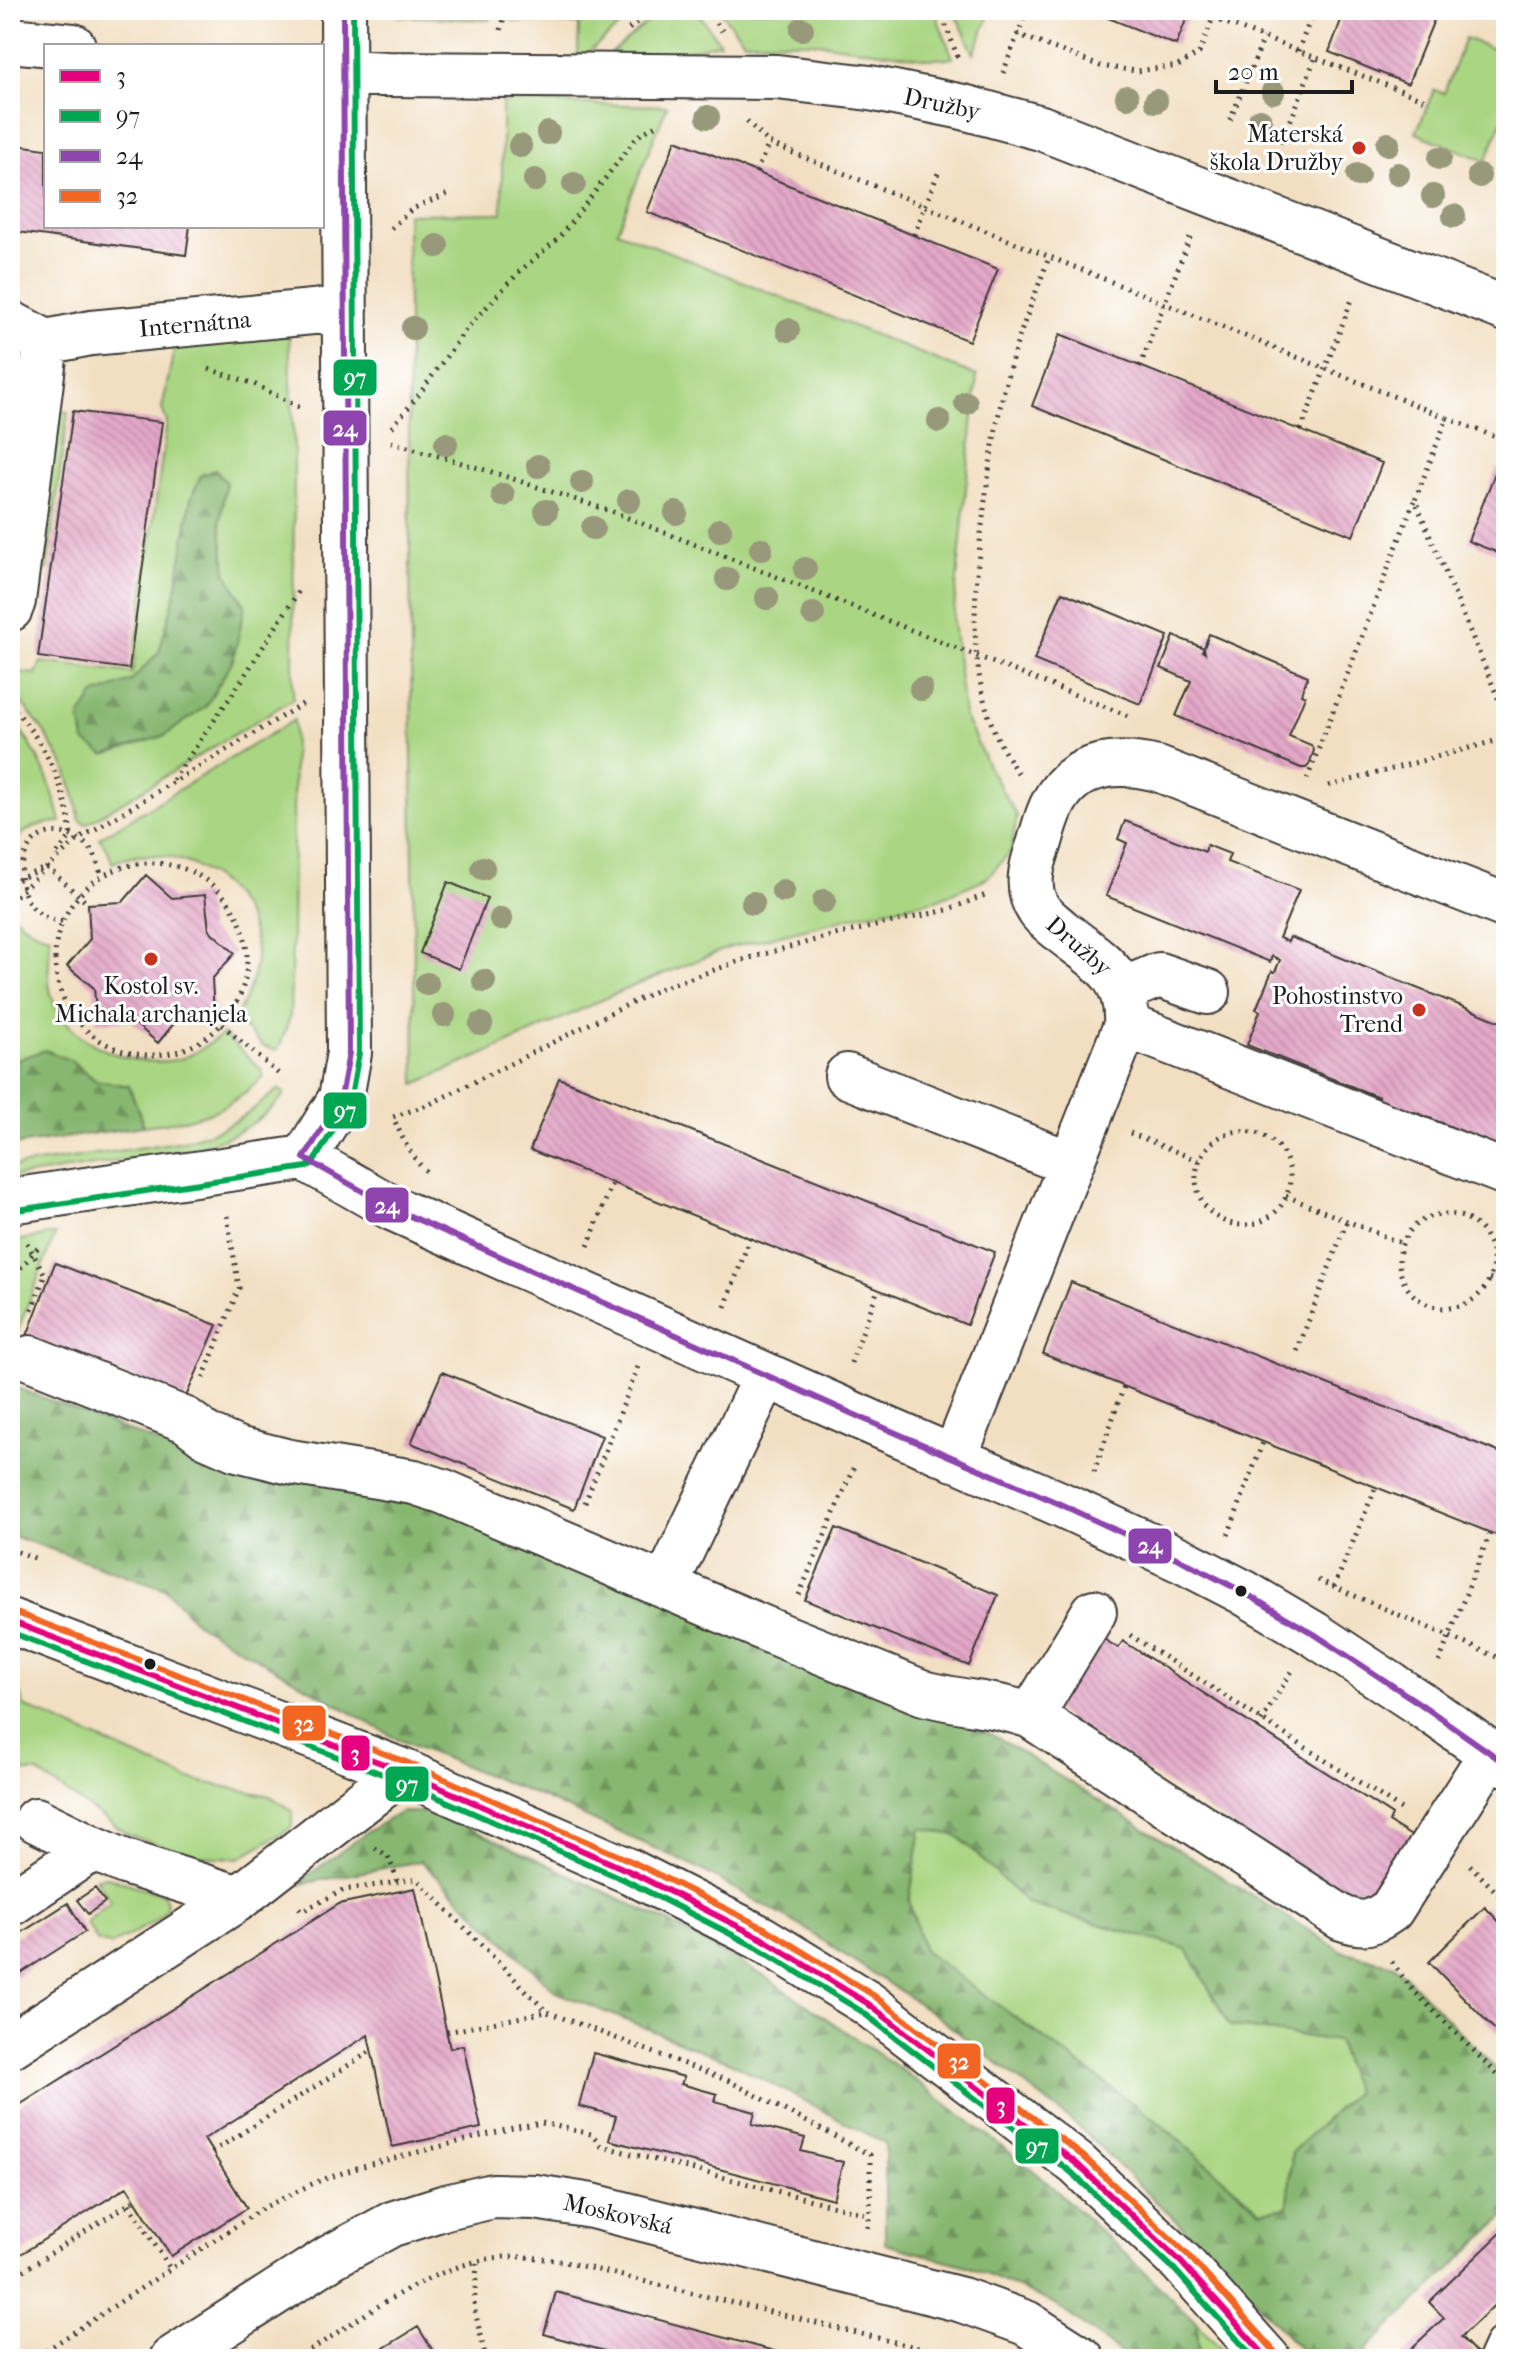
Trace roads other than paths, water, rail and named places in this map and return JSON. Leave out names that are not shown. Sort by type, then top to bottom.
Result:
[{"type":"street","points":[[304,1158],[341,1098],[349,1053],[345,309],[333,72],[343,10]]},
{"type":"street","points":[[10,40],[52,44]]},
{"type":"street","name":"Družby","points":[[333,72],[777,77],[870,88],[963,107],[1041,128],[1506,309]]},
{"type":"street","name":"Internátna","points":[[10,609],[28,332],[91,333],[345,309]]},
{"type":"street","name":"Družby","points":[[1124,1008],[1115,976],[1038,909],[1030,878],[1051,810],[1059,795],[1070,783],[1096,767],[1123,763],[1158,769],[1506,906]]},
{"type":"street","points":[[954,1459],[1090,1117],[1124,1008],[1159,975],[1208,992]]},
{"type":"street","points":[[1124,1008],[1506,1173]]},
{"type":"street","points":[[847,1076],[1071,1164]]},
{"type":"street","points":[[15,1216],[304,1158],[392,1208],[1183,1561],[1314,1634],[1499,1758],[1440,1835],[1391,1910],[1376,1920],[1360,1924],[1342,1918],[1031,1716],[1010,1709],[924,1693],[442,1491],[414,1482],[290,1462],[237,1449],[207,1436],[186,1420],[30,1358]]},
{"type":"street","points":[[665,1586],[766,1375]]},
{"type":"street","points":[[1031,1716],[1094,1612]]},
{"type":"street","points":[[10,1621],[402,1771],[629,1871],[761,1938],[867,2003],[1077,2164],[1181,2262],[1268,2359]]},
{"type":"street","points":[[10,2046],[250,1889],[402,1771]]},
{"type":"street","points":[[36,1820],[125,1862],[250,1889]]},
{"type":"street","points":[[10,1904],[93,1848]]},
{"type":"street","name":"Moskovská","points":[[172,2359],[331,2257],[392,2224],[493,2196],[535,2197],[592,2206],[962,2300],[1026,2323],[1082,2359]]},
{"type":"street","points":[[1501,2359],[1506,2348]]},
{"type":"place","name":"Materská škola Družby","points":[[1359,148]]},
{"type":"place","name":"Kostol sv. Michala archanjela","points":[[151,959]]},
{"type":"place","name":"Pohostinstvo Trend","points":[[1419,1010]]}]
